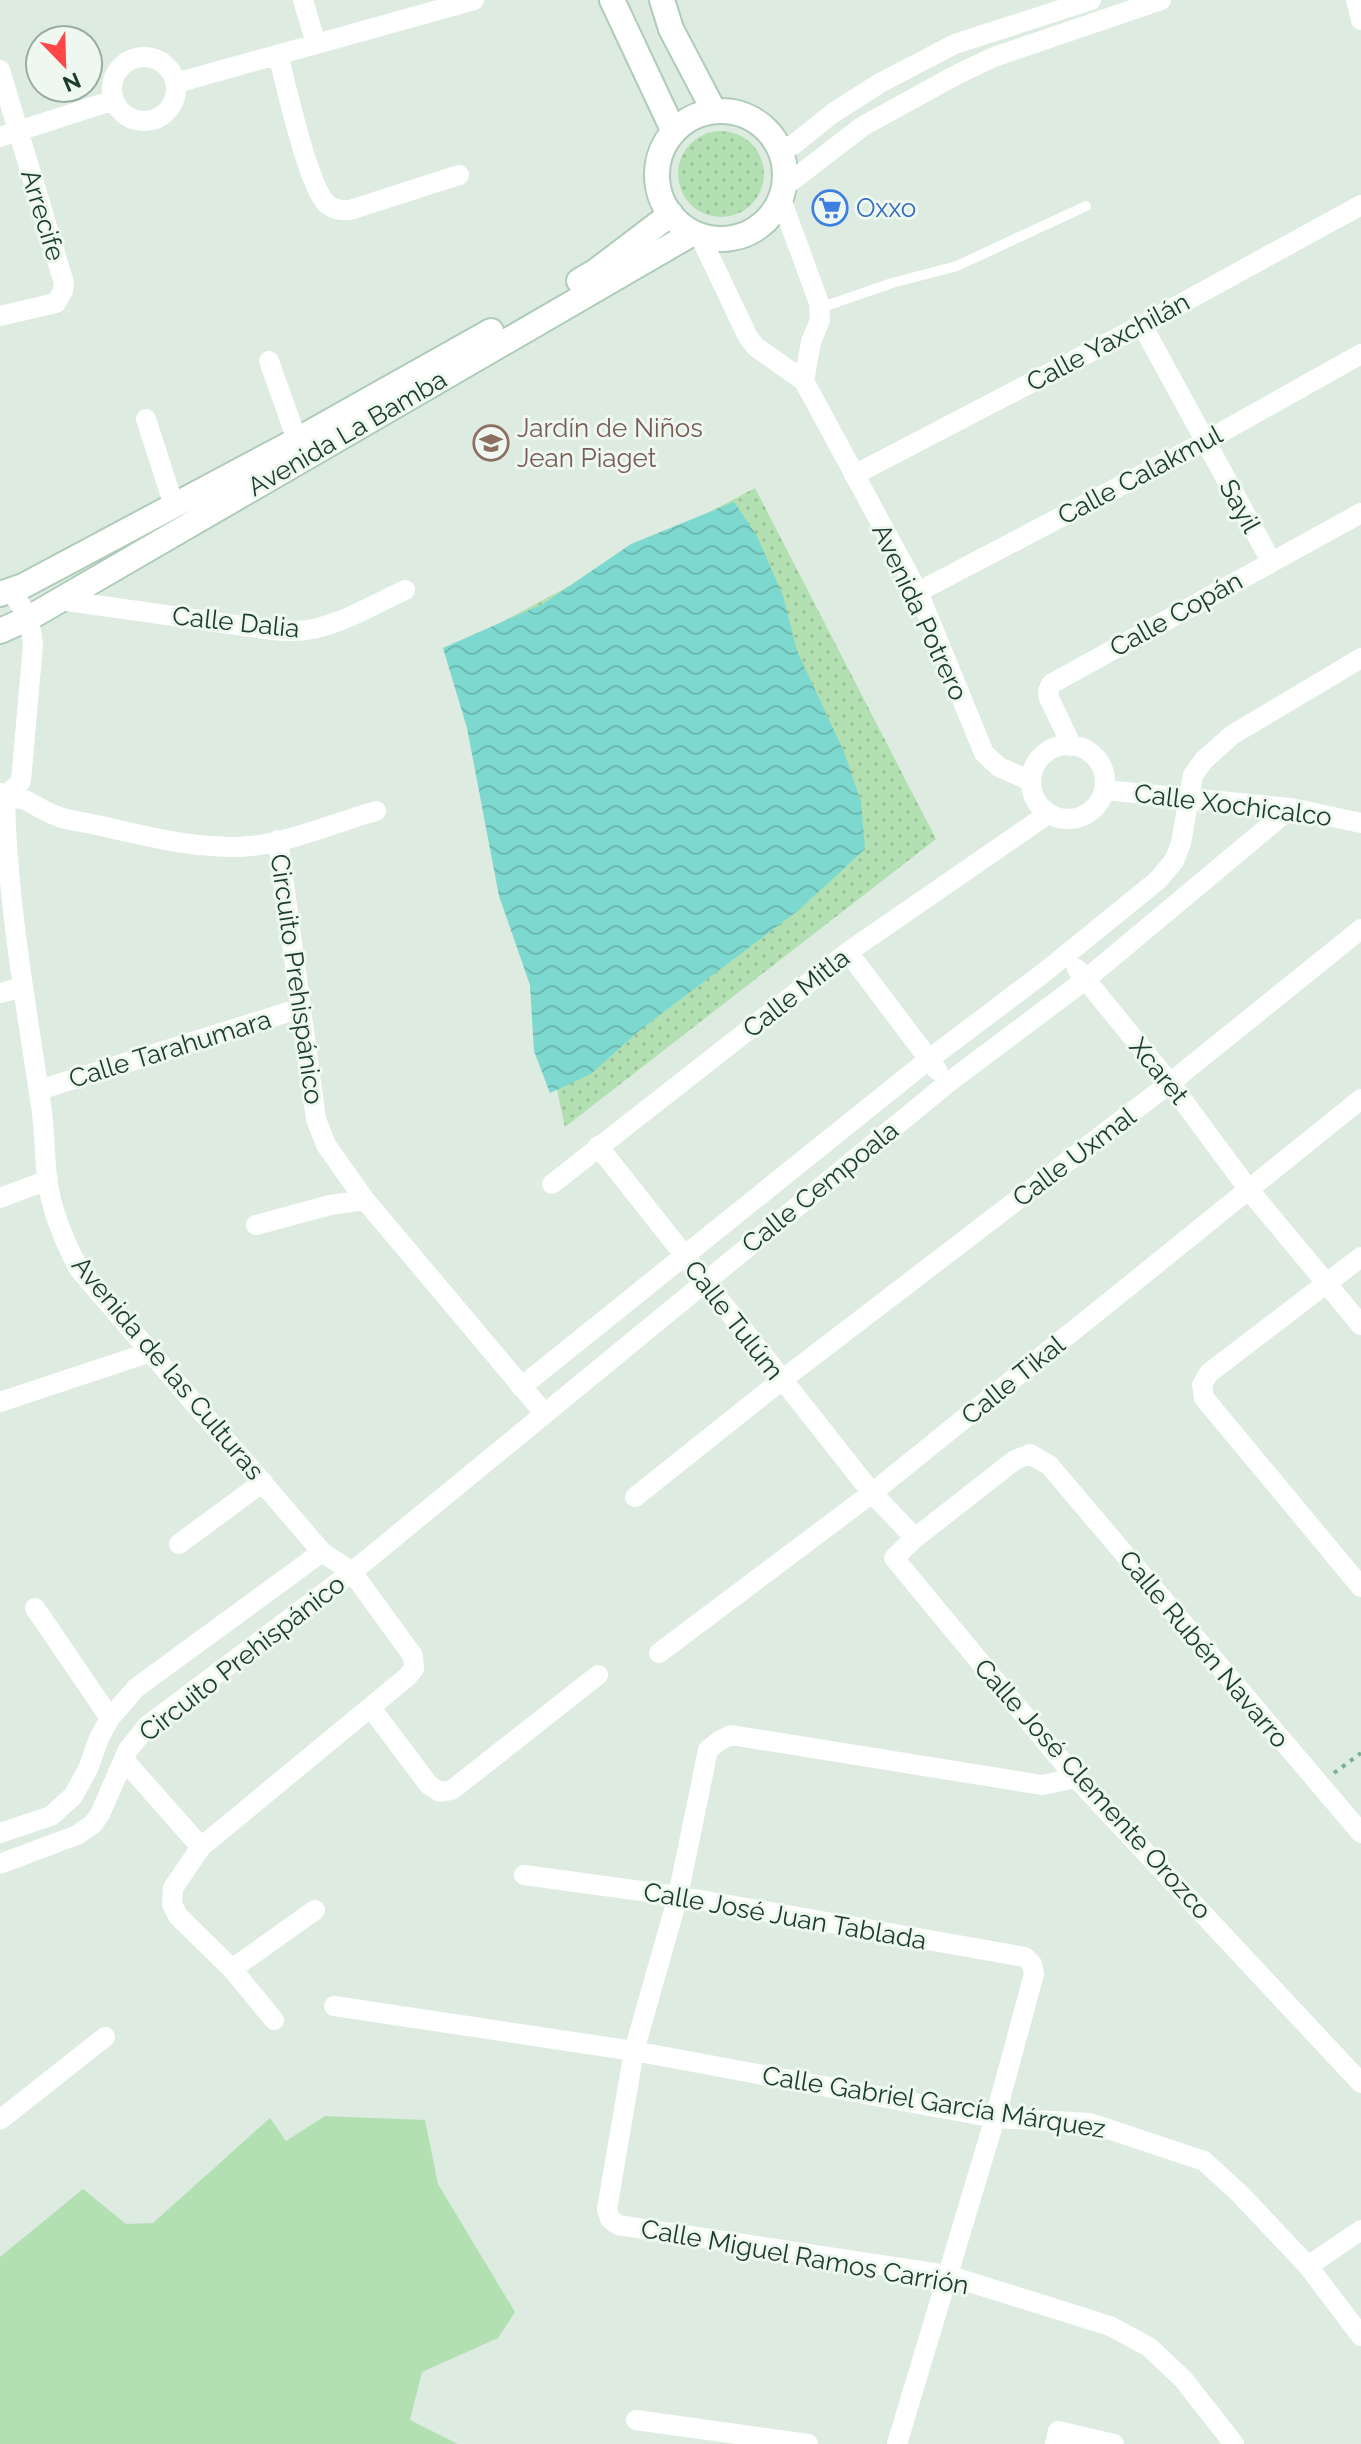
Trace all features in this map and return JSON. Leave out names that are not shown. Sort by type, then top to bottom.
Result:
[{"type":"street","points":[[303,0],[316,44]]},
{"type":"street","points":[[176,83],[474,0]]},
{"type":"street","points":[[612,0],[674,132]]},
{"type":"street","points":[[662,0],[671,29],[714,111]]},
{"type":"street","points":[[779,148],[793,145],[833,113],[880,83],[955,44],[1091,0]]},
{"type":"street","points":[[804,381],[811,342],[820,320],[819,309],[783,192],[785,166],[779,148],[769,132],[755,120],[737,113],[714,111],[694,117],[674,132],[661,154],[657,179],[660,195],[671,214],[696,234],[719,239],[739,237],[756,229],[771,216],[783,192],[863,126],[994,57],[1161,0]]},
{"type":"street","points":[[1356,0],[1361,20]]},
{"type":"street","points":[[278,55],[313,184],[328,205],[340,211],[350,210],[459,175]]},
{"type":"street","points":[[141,57],[167,66],[176,83],[172,106],[153,121],[129,118],[114,100],[113,81],[117,72],[141,57]]},
{"type":"street","name":"Arrecife","points":[[0,70],[9,134],[64,283],[60,300],[51,305],[0,316]]},
{"type":"street","points":[[9,134],[114,100]]},
{"type":"street","name":"Calle Yaxchilán","points":[[854,475],[1142,325],[1361,205]]},
{"type":"street","name":"Avenida La Bamba","points":[[6,593],[297,440],[596,271],[671,214]]},
{"type":"street","name":"Avenida La Bamba","points":[[0,631],[29,618],[696,234]]},
{"type":"street","name":"Avenida Potrero","points":[[696,234],[748,337],[756,347],[804,381],[918,592],[984,753],[999,767],[1031,781]]},
{"type":"street","name":"Sayil","points":[[1142,325],[1271,561]]},
{"type":"street","name":"Calle Calakmul","points":[[918,592],[1204,442],[1361,354]]},
{"type":"street","points":[[269,361],[297,440]]},
{"type":"street","points":[[146,419],[174,506]]},
{"type":"street","name":"Calle Copán","points":[[1072,746],[1049,698],[1051,684],[1361,513]]},
{"type":"street","name":"Calle Dalia","points":[[60,600],[295,631],[333,623],[405,590]]},
{"type":"street","points":[[2,796],[21,781],[33,652],[29,618],[6,593]]},
{"type":"street","name":"Calle Cempoala","points":[[521,1387],[1158,880],[1174,861],[1181,843],[1193,775],[1216,747],[1361,658]]},
{"type":"street","points":[[1072,746],[1085,749],[1100,763],[1105,776],[1099,803],[1082,816],[1068,819],[1048,814],[1037,803],[1031,781],[1041,758],[1055,748],[1072,746]]},
{"type":"street","name":"Calle Xochicalco","points":[[1104,790],[1291,808],[1361,823]]},
{"type":"street","name":"Circuito Prehispánico","points":[[2,796],[22,797],[68,819],[192,844],[251,846],[278,840],[316,1119],[326,1145],[365,1200],[544,1413]]},
{"type":"street","name":"Avenida de las Culturas","points":[[2,796],[48,1180],[59,1225],[79,1269],[322,1552],[352,1572],[413,1656],[414,1669],[371,1708]]},
{"type":"street","name":"Calle Cempoala","points":[[352,1572],[704,1281],[949,1082],[1085,980],[1291,808]]},
{"type":"street","points":[[278,840],[376,811]]},
{"type":"street","name":"Calle Mitla","points":[[552,1184],[848,952],[1048,814]]},
{"type":"street","name":"Calle Uxmal","points":[[635,1497],[782,1380],[1170,1083],[1361,929]]},
{"type":"street","points":[[848,952],[928,1060],[949,1082]]},
{"type":"street","name":"Xcaret","points":[[1067,954],[1170,1083],[1249,1190],[1361,1325]]},
{"type":"street","points":[[0,993],[23,987]]},
{"type":"street","name":"Calle Tarahumara","points":[[39,1090],[301,1008]]},
{"type":"street","name":"Calle Tikal","points":[[659,1653],[872,1493],[1361,1099]]},
{"type":"street","name":"Calle Tulúm","points":[[598,1146],[872,1493]]},
{"type":"street","points":[[0,1198],[48,1180]]},
{"type":"street","points":[[256,1225],[330,1205],[365,1200]]},
{"type":"street","points":[[1361,1257],[1209,1373],[1202,1385],[1204,1398],[1361,1587]]},
{"type":"street","points":[[0,1402],[151,1352]]},
{"type":"street","name":"Calle Rubén Navarro","points":[[915,1538],[1015,1460],[1030,1454],[1049,1465],[1361,1833]]},
{"type":"street","points":[[179,1544],[263,1482]]},
{"type":"street","points":[[872,1493],[915,1538]]},
{"type":"street","name":"Calle José Clemente Orozco","points":[[915,1538],[894,1558],[1076,1778],[1361,2083]]},
{"type":"street","name":"Circuito Prehispánico","points":[[0,1833],[51,1816],[73,1796],[110,1718],[136,1688],[322,1552]]},
{"type":"street","name":"Circuito Prehispánico","points":[[0,1864],[85,1830],[100,1814],[135,1738],[147,1726],[352,1572]]},
{"type":"street","points":[[35,1608],[110,1718]]},
{"type":"street","points":[[197,1644],[218,1672]]},
{"type":"street","points":[[274,2020],[232,1969],[178,1916],[172,1904],[173,1888],[201,1847],[371,1708],[429,1785],[440,1792],[452,1790],[598,1675]]},
{"type":"street","points":[[634,2051],[678,1896],[708,1750],[719,1741],[731,1735],[1042,1785],[1076,1778]]},
{"type":"street","points":[[124,1760],[201,1847]]},
{"type":"street","name":"Calle José Juan Tablada","points":[[524,1875],[678,1896],[1025,1957],[1032,1964],[1034,1974],[995,2118]]},
{"type":"street","points":[[232,1969],[315,1910]]},
{"type":"street","name":"Calle Gabriel García Márquez","points":[[334,2006],[634,2051],[995,2118],[1090,2123],[1204,2161],[1308,2266],[1361,2336]]},
{"type":"street","points":[[0,2120],[105,2037]]},
{"type":"street","name":"Calle Miguel Ramos Carrión","points":[[634,2051],[607,2209],[610,2219],[618,2225],[947,2275],[1110,2326],[1149,2347],[1183,2379],[1234,2444]]},
{"type":"street","points":[[897,2444],[995,2118]]},
{"type":"street","points":[[1308,2266],[1361,2230]]},
{"type":"street","points":[[636,2420],[808,2444]]},
{"type":"street","points":[[1055,2444],[1058,2431],[1114,2444]]},
{"type":"lane","points":[[819,309],[892,283],[957,266],[1086,206]]},
{"type":"path","points":[[1319,1784],[1361,1753]]},
{"type":"green space","points":[[713,131],[729,131],[752,143],[761,157],[764,174],[761,191],[752,205],[729,217],[713,217],[697,210],[685,198],[678,182],[678,166],[685,150],[697,138]]},
{"type":"green space","points":[[755,488],[936,839],[565,1127],[460,644]]},
{"type":"green space","points":[[325,2116],[425,2120],[438,2184],[515,2312],[498,2338],[422,2372],[410,2420],[458,2444],[0,2444],[0,2257],[83,2189],[126,2224],[153,2223],[270,2118],[286,2141]]},
{"type":"water","points":[[734,502],[757,536],[783,596],[797,651],[844,752],[861,802],[865,849],[800,909],[640,1030],[591,1074],[550,1093],[534,1051],[530,985],[499,896],[467,728],[443,648],[543,604],[631,544]]},
{"type":"place","name":"Oxxo","points":[[830,208]]},
{"type":"place","name":"Jardín de Niños Jean Piaget","points":[[491,443]]}]
